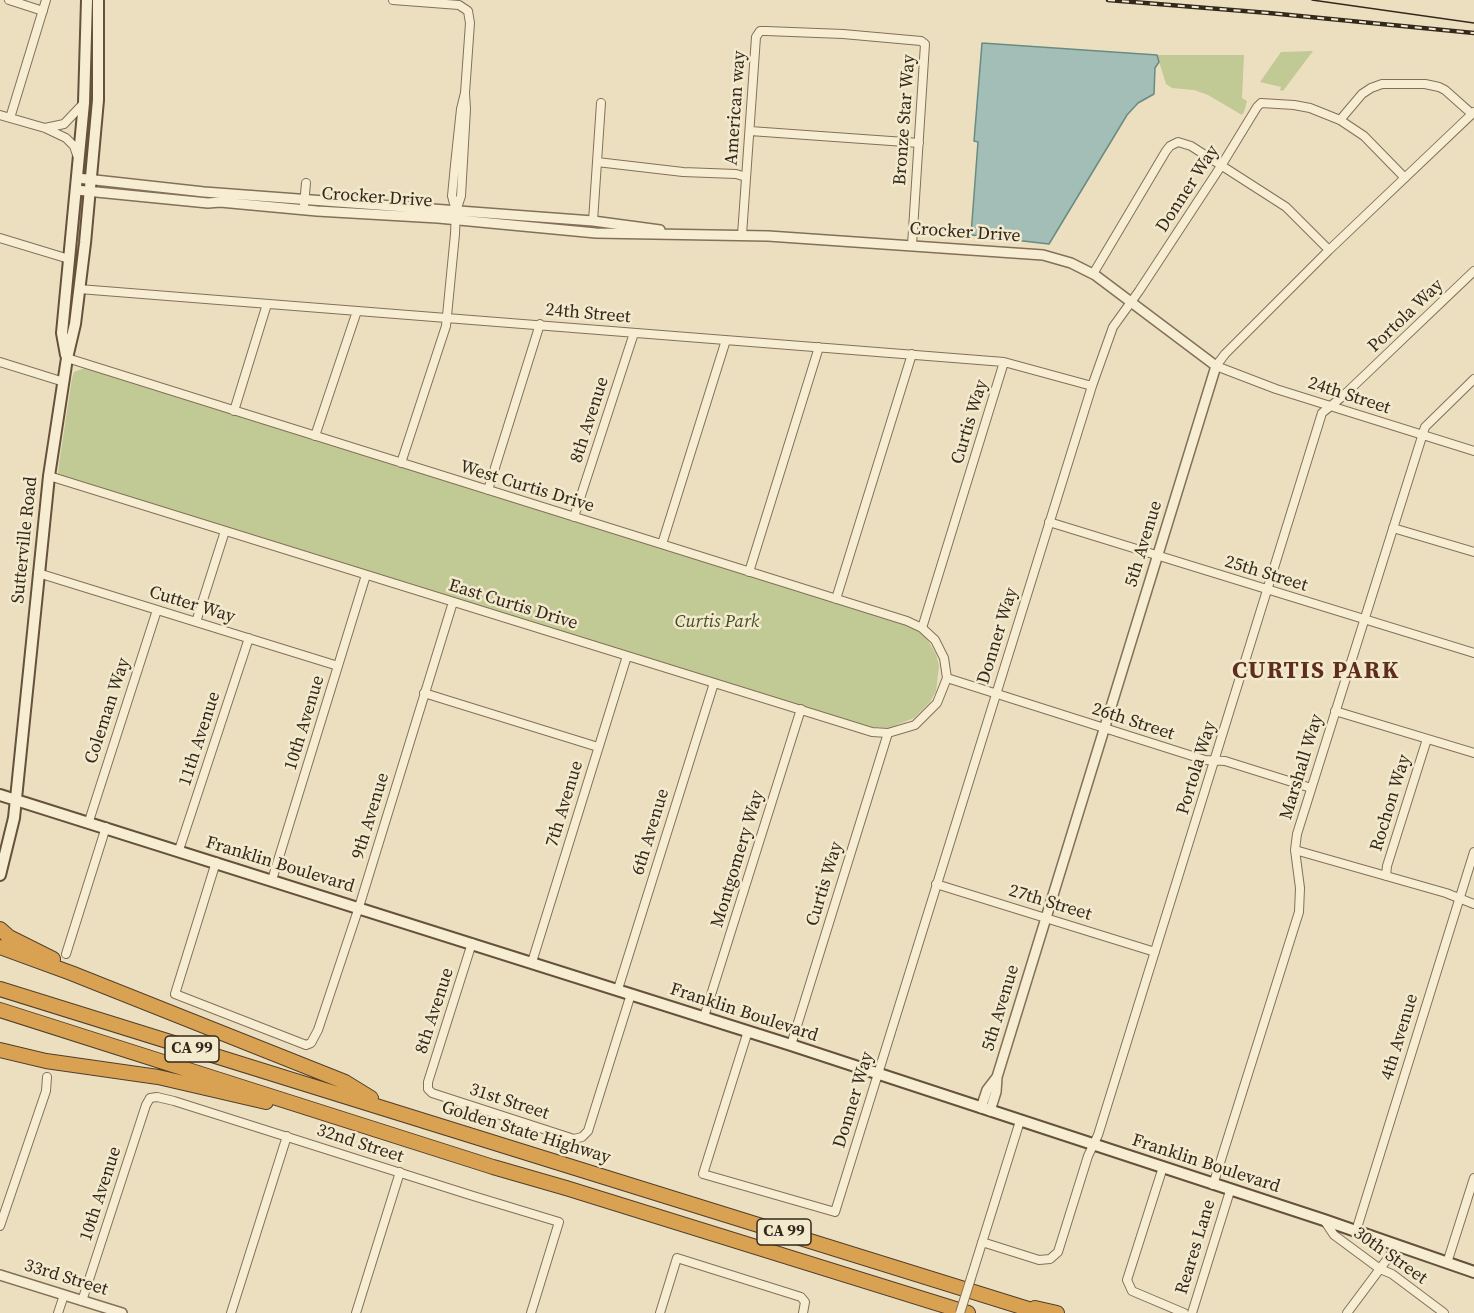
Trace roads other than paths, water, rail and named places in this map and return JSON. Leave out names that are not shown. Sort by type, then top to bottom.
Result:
[{"type":"highway","points":[[0,929],[9,937],[50,957],[71,973]]},
{"type":"highway","points":[[0,947],[345,1082],[386,1107]]},
{"type":"highway","name":"Golden State Highway","points":[[0,989],[386,1107],[1041,1313]]},
{"type":"highway","name":"CA 99","points":[[0,1011],[968,1313]]},
{"type":"highway","points":[[0,1050],[26,1057],[150,1075],[350,1120]]},
{"type":"highway","points":[[0,1057],[26,1057]]},
{"type":"highway","points":[[998,1299],[1057,1313]]},
{"type":"main road","name":"Sutterville Road","points":[[67,358],[62,333],[72,243],[91,0]]},
{"type":"main road","name":"Sutterville Road","points":[[0,875],[16,798],[49,476],[67,358],[75,324],[90,191],[98,100],[91,0]]},
{"type":"main road","points":[[72,243],[76,248],[75,287],[79,289]]},
{"type":"main road","name":"Franklin Boulevard","points":[[0,795],[16,798],[705,1017],[1324,1220],[1474,1272]]},
{"type":"street","points":[[9,0],[43,10]]},
{"type":"street","points":[[10,118],[46,0]]},
{"type":"street","points":[[393,0],[459,5],[468,11],[470,23],[461,196],[455,216],[446,326],[401,463]]},
{"type":"street","name":"American way","points":[[742,235],[757,34],[760,31],[774,30],[843,34]]},
{"type":"street","name":"Bronze Star Way","points":[[843,34],[921,41],[925,44],[912,245]]},
{"type":"street","points":[[1405,178],[1364,136],[1340,120],[1362,94],[1382,84],[1425,84],[1445,90],[1473,113]]},
{"type":"street","points":[[45,128],[64,124],[84,103]]},
{"type":"street","points":[[593,221],[601,103]]},
{"type":"street","name":"Donner Way","points":[[748,1031],[703,1174],[835,1212],[995,694],[1111,331],[1261,103],[1302,106],[1340,120]]},
{"type":"street","name":"5th Avenue","points":[[986,1110],[996,1092],[997,1077],[1216,366],[1225,354],[1329,250],[1473,113]]},
{"type":"street","points":[[0,115],[45,128],[66,138],[74,146],[78,162]]},
{"type":"street","points":[[750,130],[919,143]]},
{"type":"street","points":[[1093,274],[1170,146],[1179,142],[1186,144],[1286,207],[1329,250]]},
{"type":"street","points":[[597,162],[683,172],[736,174],[746,177]]},
{"type":"street","name":"Crocker Drive","points":[[76,184],[91,179],[204,192],[305,199],[596,233],[660,236],[742,235],[1043,255],[1071,263],[1093,274],[1216,366]]},
{"type":"street","points":[[304,209],[306,183]]},
{"type":"street","name":"Crocker Drive","points":[[76,184],[90,191],[208,203],[593,221],[677,234]]},
{"type":"street","points":[[0,237],[69,259]]},
{"type":"street","name":"Portola Way","points":[[982,1242],[1039,1260],[1050,1259],[1058,1252],[1155,952],[1322,412],[1332,406],[1474,271]]},
{"type":"street","name":"24th Street","points":[[79,289],[1004,362],[1092,386]]},
{"type":"street","points":[[234,411],[267,304]]},
{"type":"street","points":[[315,436],[357,311]]},
{"type":"street","points":[[488,490],[540,324]]},
{"type":"street","name":"8th Avenue","points":[[574,517],[634,333]]},
{"type":"street","points":[[662,544],[726,340]]},
{"type":"street","points":[[749,572],[819,347]]},
{"type":"street","points":[[836,598],[912,354]]},
{"type":"street","name":"West Curtis Drive","points":[[67,358],[907,621],[922,628],[935,640],[947,668],[947,678]]},
{"type":"street","points":[[0,362],[64,382]]},
{"type":"street","name":"Curtis Way","points":[[922,628],[1004,362]]},
{"type":"street","name":"24th Street","points":[[1216,366],[1276,389],[1474,451]]},
{"type":"street","name":"Marshall Way","points":[[1214,1185],[1299,912],[1300,888],[1295,850],[1297,834],[1422,435],[1425,427],[1474,379]]},
{"type":"street","name":"East Curtis Drive","points":[[49,476],[872,732],[888,733],[915,725],[941,697],[947,678]]},
{"type":"street","name":"25th Street","points":[[1049,522],[1474,653]]},
{"type":"street","points":[[1393,528],[1474,552]]},
{"type":"street","points":[[196,622],[225,531]]},
{"type":"street","name":"Cutter Way","points":[[38,573],[338,666]]},
{"type":"street","name":"10th Avenue","points":[[272,880],[366,575]]},
{"type":"street","name":"9th Avenue","points":[[216,862],[175,994],[306,1045],[311,1043],[359,907],[453,602]]},
{"type":"street","name":"Coleman Way","points":[[89,821],[157,610]]},
{"type":"street","name":"11th Avenue","points":[[179,850],[249,638]]},
{"type":"street","name":"7th Avenue","points":[[532,962],[627,656]]},
{"type":"street","name":"26th Street","points":[[947,678],[1205,760],[1225,761],[1311,788]]},
{"type":"street","name":"6th Avenue","points":[[618,990],[714,683]]},
{"type":"street","points":[[424,693],[598,747]]},
{"type":"street","name":"Montgomery Way","points":[[705,1017],[801,709]]},
{"type":"street","points":[[1335,711],[1474,753]]},
{"type":"street","name":"Curtis Way","points":[[791,1045],[888,733]]},
{"type":"street","name":"Rochon Way","points":[[1386,876],[1387,866],[1427,739]]},
{"type":"street","points":[[66,954],[106,827]]},
{"type":"street","points":[[1295,850],[1474,904]]},
{"type":"street","name":"4th Avenue","points":[[1356,1231],[1474,852]]},
{"type":"street","name":"27th Street","points":[[936,884],[1155,952]]},
{"type":"street","name":"8th Avenue","points":[[428,1089],[428,1082],[472,943]]},
{"type":"street","name":"31st Street","points":[[428,1089],[432,1093],[574,1139],[582,1137],[588,1131],[631,994]]},
{"type":"street","points":[[0,1226],[46,1091],[47,1077]]},
{"type":"street","name":"32nd Street","points":[[150,1098],[157,1097],[174,1101],[559,1222],[531,1313]]},
{"type":"street","name":"10th Avenue","points":[[82,1300],[150,1098]]},
{"type":"street","points":[[960,1313],[1020,1121]]},
{"type":"street","points":[[231,1313],[287,1136]]},
{"type":"street","points":[[1163,1167],[1127,1280],[1132,1291],[1184,1313]]},
{"type":"street","points":[[356,1313],[400,1172]]},
{"type":"street","points":[[1447,1263],[1474,1178]]},
{"type":"street","name":"Reares Lane","points":[[1192,1313],[1230,1191]]},
{"type":"street","name":"30th Street","points":[[1324,1220],[1334,1235],[1444,1313]]},
{"type":"street","points":[[1347,1313],[1397,1246]]},
{"type":"street","points":[[660,1313],[677,1258],[798,1296],[805,1302],[803,1313]]},
{"type":"street","name":"33rd Street","points":[[0,1275],[122,1313]]},
{"type":"street","points":[[58,1313],[64,1295]]},
{"type":"water","points":[[982,43],[1157,55],[1159,62],[1155,68],[1154,94],[1138,103],[1127,115],[1049,244],[971,235],[978,142],[974,141]]},
{"type":"tram line","points":[[1312,0],[1474,23]]},
{"type":"railway","points":[[1108,0],[1474,33]]},
{"type":"district","name":"CURTIS PARK","points":[[1316,672]]},
{"type":"park label","name":"Curtis Park","points":[[717,622]]}]
